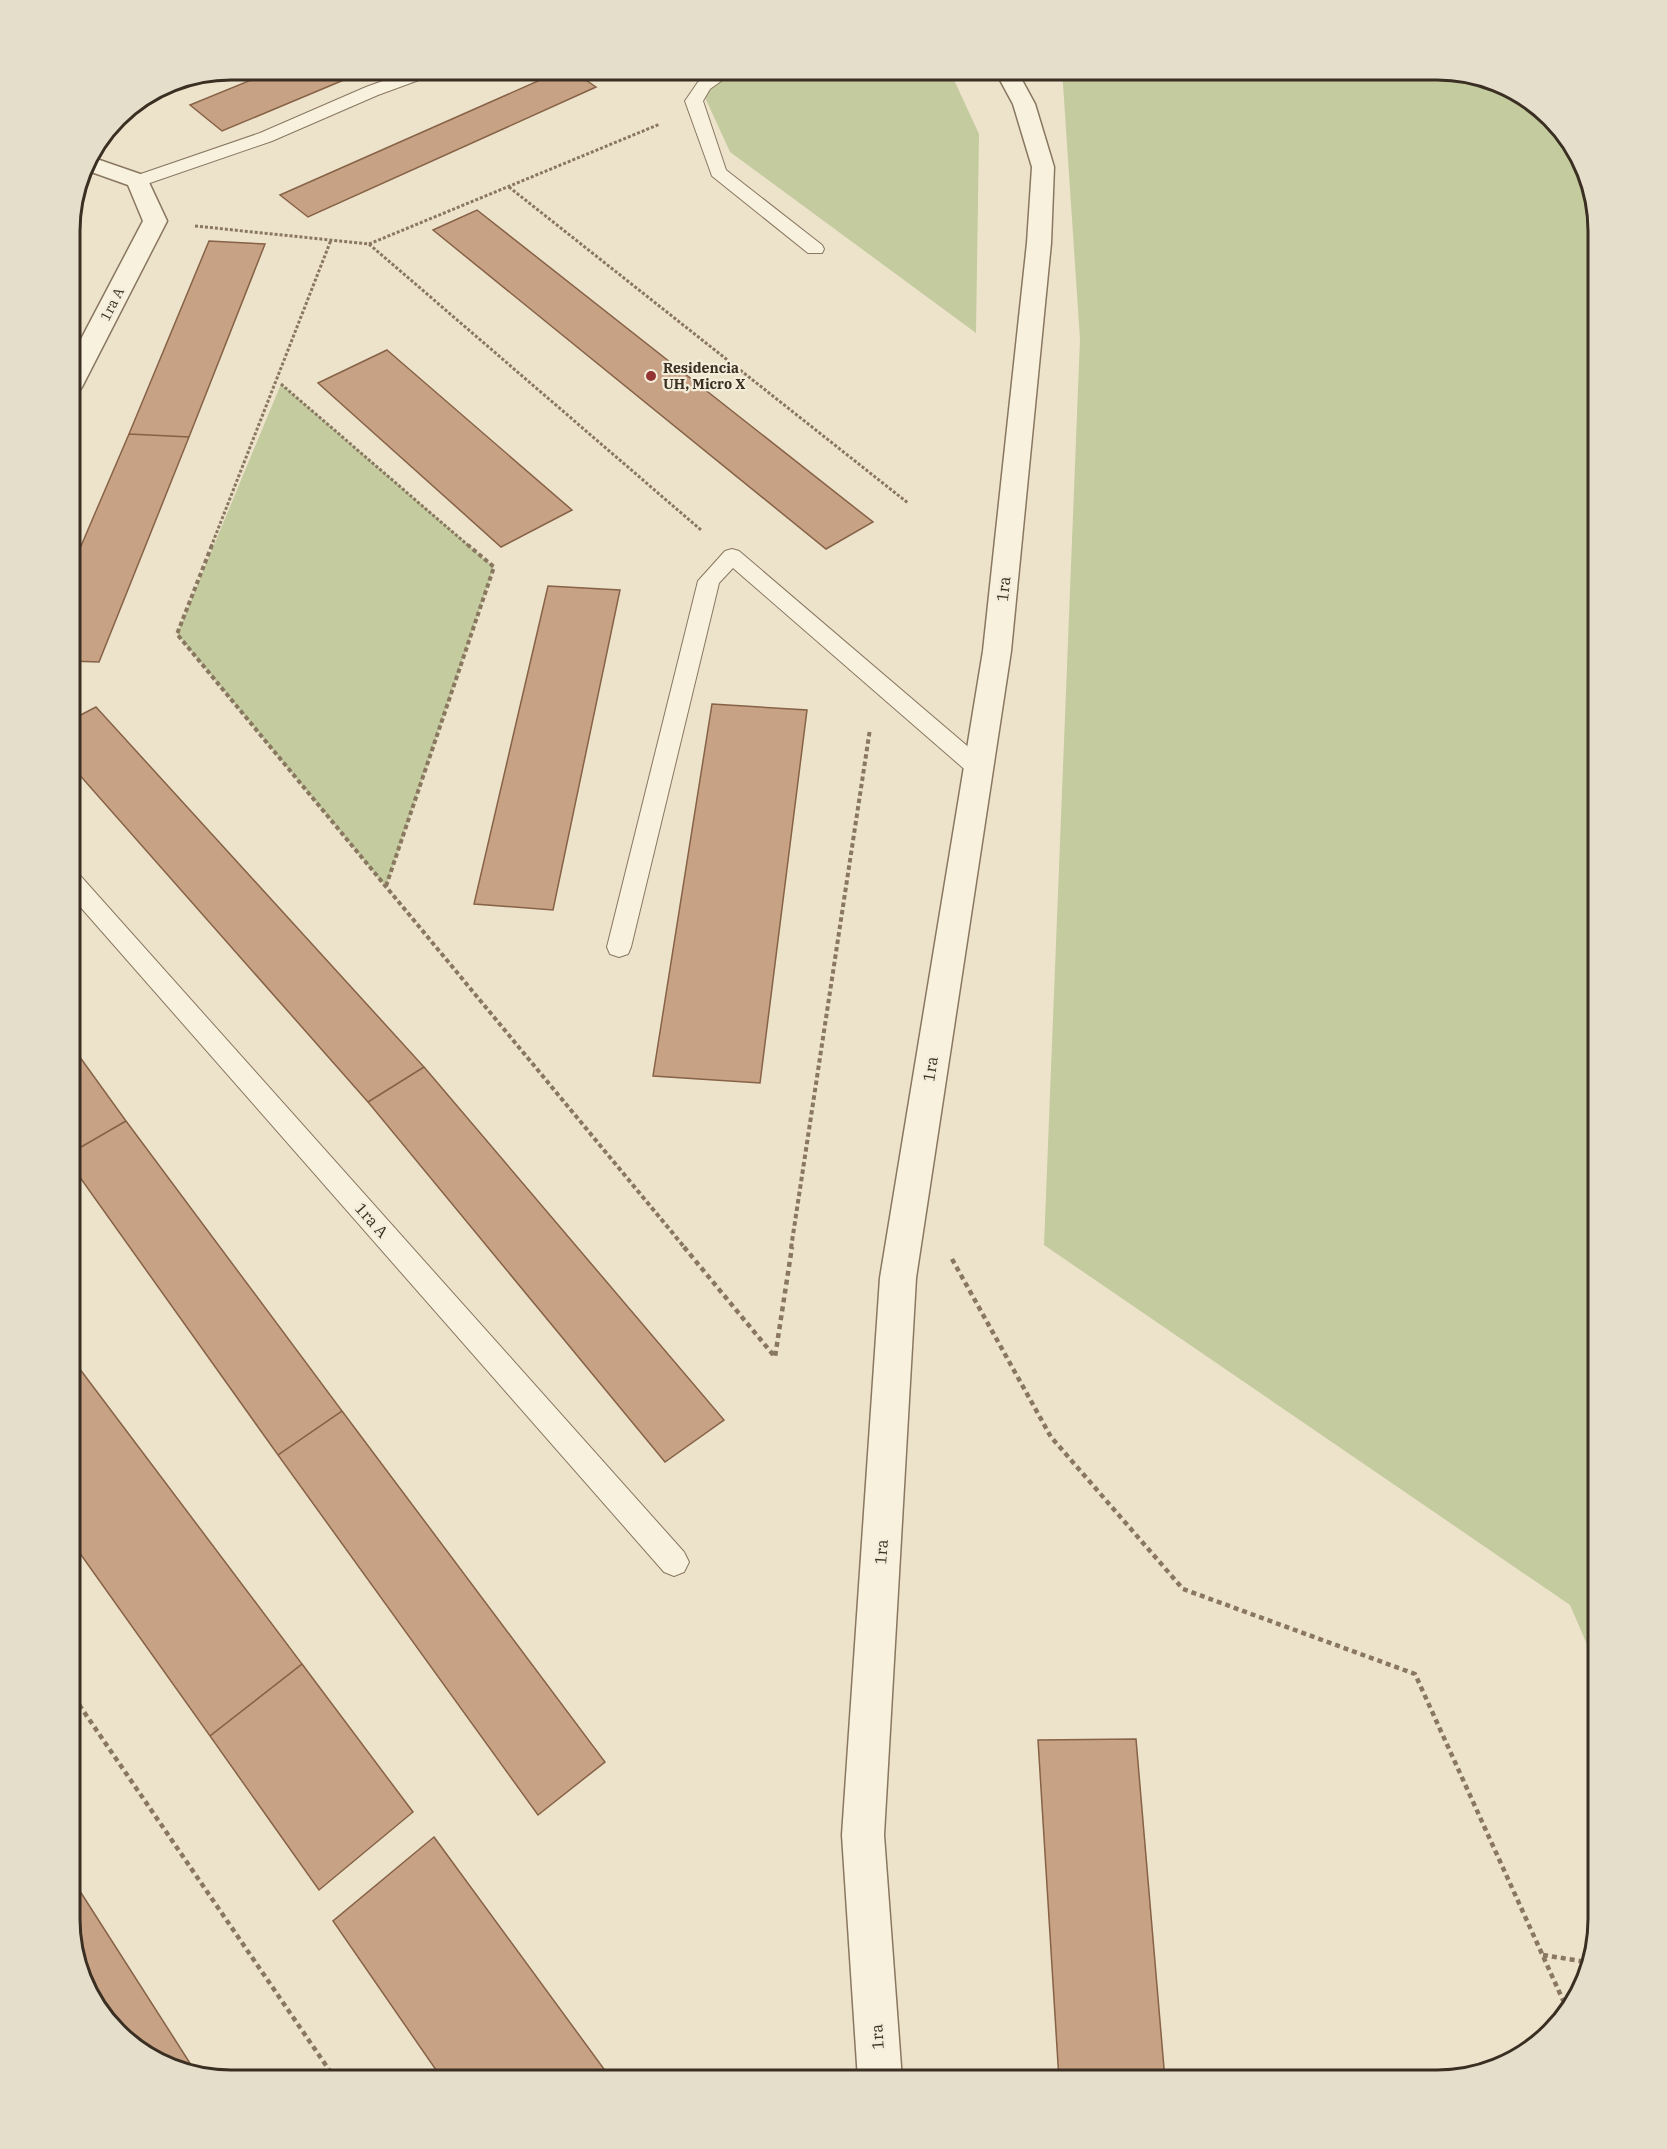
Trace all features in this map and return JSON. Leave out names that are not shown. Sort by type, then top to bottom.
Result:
[{"type":"street","name":"1ra","points":[[879,2070],[863,1835],[898,1278],[997,651],[1039,243],[1043,167],[1024,104],[1011,80]]},
{"type":"street","points":[[94,165],[138,181],[155,221]]},
{"type":"street","name":"1ra A","points":[[80,366],[155,221]]},
{"type":"lane","points":[[138,181],[266,137],[404,79]]},
{"type":"lane","points":[[710,79],[697,90],[694,101],[695,110],[718,172],[815,249]]},
{"type":"lane","points":[[619,947],[709,581],[732,556],[978,768]]},
{"type":"lane","name":"1ra A","points":[[80,890],[674,1562]]},
{"type":"path","points":[[155,221],[369,244],[695,110]]},
{"type":"path","points":[[509,187],[908,503]]},
{"type":"path","points":[[331,240],[177,634],[775,1357],[877,681]]},
{"type":"path","points":[[369,244],[732,556]]},
{"type":"path","points":[[281,384],[494,567],[386,887]]},
{"type":"path","points":[[912,1187],[1051,1437],[1183,1590],[1415,1674],[1563,2000]]},
{"type":"path","points":[[80,1706],[329,2070]]},
{"type":"path","points":[[1543,1955],[1581,1961]]},
{"type":"green space","points":[[697,79],[954,80],[979,134],[976,333],[730,152]]},
{"type":"green space","points":[[1063,80],[1447,80],[1466,82],[1503,95],[1536,117],[1562,147],[1579,182],[1585,201],[1588,230],[1588,1647],[1570,1605],[1044,1245],[1080,339]]},
{"type":"green space","points":[[281,384],[494,567],[386,887],[177,634]]},
{"type":"building","points":[[254,79],[346,79],[222,131],[190,105]]},
{"type":"building","points":[[542,79],[585,79],[596,87],[308,217],[280,195]]},
{"type":"building","name":"Residencia UH, Micro X","points":[[477,210],[873,522],[826,549],[433,230]]},
{"type":"building","points":[[209,241],[265,244],[189,437],[129,434]]},
{"type":"building","points":[[387,350],[572,510],[501,547],[318,383]]},
{"type":"building","points":[[129,434],[189,437],[99,662],[80,661],[80,548]]},
{"type":"building","points":[[548,586],[620,590],[553,910],[474,904]]},
{"type":"building","points":[[712,704],[807,710],[760,1083],[653,1076]]},
{"type":"building","points":[[96,707],[424,1067],[368,1102],[80,775],[80,715]]},
{"type":"building","points":[[80,1057],[126,1121],[80,1148]]},
{"type":"building","points":[[424,1067],[724,1420],[665,1462],[368,1102]]},
{"type":"building","points":[[126,1121],[342,1411],[278,1455],[80,1177],[80,1148]]},
{"type":"building","points":[[80,1369],[302,1664],[210,1736],[80,1553]]},
{"type":"building","points":[[342,1411],[605,1762],[538,1815],[278,1455]]},
{"type":"building","points":[[302,1664],[413,1812],[319,1890],[210,1736]]},
{"type":"building","points":[[1136,1739],[1164,2070],[1058,2070],[1038,1740]]},
{"type":"building","points":[[434,1837],[605,2070],[436,2070],[333,1921]]},
{"type":"building","points":[[80,1891],[190,2064],[173,2058],[138,2038],[117,2018],[105,2002],[91,1976],[85,1958],[81,1938]]},
{"type":"place","name":"Residencia UH, Micro X","points":[[651,376]]}]
